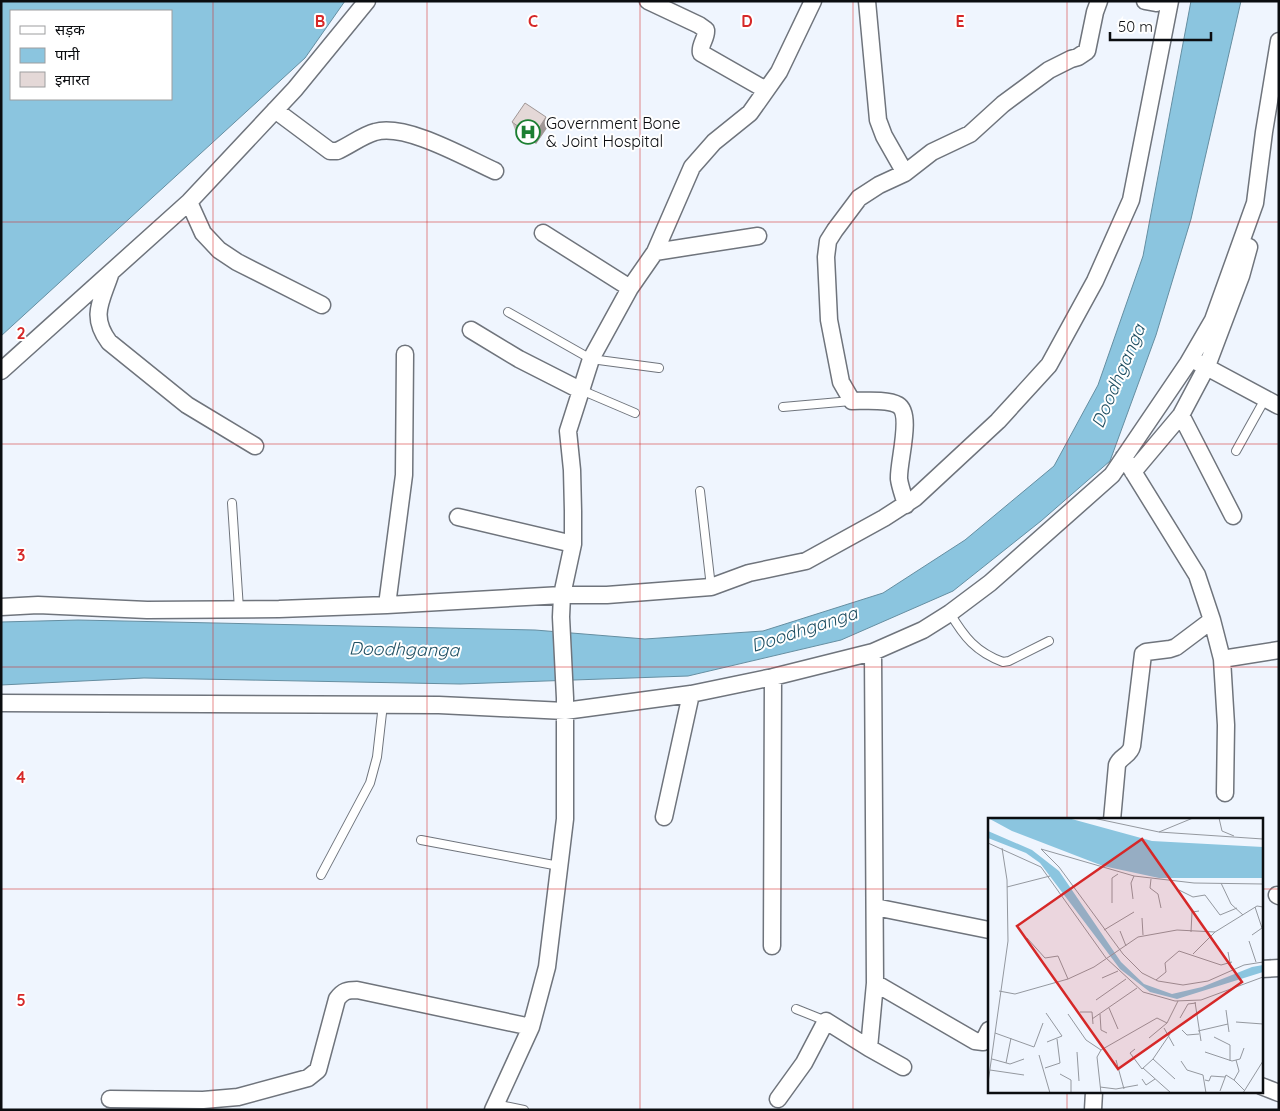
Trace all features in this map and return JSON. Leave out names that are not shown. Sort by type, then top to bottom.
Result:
[{"type":"street","points":[[1,370],[189,202],[295,89],[367,1]]},
{"type":"street","points":[[648,1],[706,30],[700,49],[701,53],[766,90]]},
{"type":"street","points":[[494,1107],[531,1027],[547,967],[565,819],[565,705],[561,617],[562,595],[573,544],[572,470],[568,431],[591,359],[630,288],[655,252],[692,167],[714,142],[750,113],[778,72],[813,1]]},
{"type":"street","points":[[867,1],[878,120],[884,136],[905,173]]},
{"type":"street","points":[[906,505],[899,479],[905,420],[903,409],[896,403],[852,400],[841,382],[829,320],[826,257],[828,241],[859,198],[879,185],[905,173],[932,152],[970,134],[1003,104],[1049,70],[1078,57],[1086,51],[1094,12],[1099,1]]},
{"type":"street","points":[[1145,1],[1156,3],[1157,1]]},
{"type":"street","points":[[1,607],[38,605],[148,610],[239,609],[387,605],[562,595],[607,595],[711,587],[749,573],[806,561],[906,505],[998,421],[1049,365],[1095,281],[1131,200],[1170,1]]},
{"type":"street","points":[[1133,472],[1181,415],[1207,366],[1241,276],[1254,230],[1255,203],[1264,132],[1279,41]]},
{"type":"street","points":[[275,110],[330,151],[337,151],[375,132],[396,130],[418,136],[495,171]]},
{"type":"street","points":[[189,202],[203,233],[218,250],[237,262],[322,305]]},
{"type":"street","points":[[1,703],[565,705],[691,694],[773,677],[873,652],[922,630],[950,613],[990,583],[1112,475],[1190,359],[1212,320],[1255,203]]},
{"type":"street","points":[[543,233],[630,288]]},
{"type":"street","points":[[655,252],[758,236]]},
{"type":"street","points":[[111,272],[99,309],[98,320],[101,331],[109,342],[187,405],[255,446]]},
{"type":"street","points":[[471,330],[580,390]]},
{"type":"street","points":[[387,605],[404,475],[406,354]]},
{"type":"street","points":[[1190,359],[1207,366],[1272,403]]},
{"type":"street","points":[[1181,415],[1233,516]]},
{"type":"street","points":[[1124,458],[1197,575],[1212,620],[1222,659],[1226,725],[1226,793]]},
{"type":"street","points":[[458,517],[573,544]]},
{"type":"street","points":[[1112,818],[1118,761],[1130,752],[1132,746],[1143,654],[1176,647],[1212,620]]},
{"type":"street","points":[[1222,659],[1279,650]]},
{"type":"street","points":[[869,1048],[875,983],[873,652]]},
{"type":"street","points":[[772,946],[773,677]]},
{"type":"street","points":[[664,817],[691,694]]},
{"type":"street","points":[[875,907],[988,930]]},
{"type":"street","points":[[1262,969],[1279,968]]},
{"type":"street","points":[[875,983],[975,1041],[983,1042],[988,1032]]},
{"type":"street","points":[[110,1099],[202,1100],[238,1097],[308,1078],[318,1070],[337,999],[341,993],[347,990],[357,990],[531,1027]]},
{"type":"street","points":[[778,1099],[804,1063],[826,1021],[903,1067]]},
{"type":"street","points":[[1262,1086],[1279,1092]]},
{"type":"street","points":[[1094,1094],[1094,1110]]},
{"type":"lane","points":[[508,312],[591,359],[659,368]]},
{"type":"lane","points":[[580,390],[634,413]]},
{"type":"lane","points":[[783,407],[852,400]]},
{"type":"lane","points":[[1236,451],[1272,403]]},
{"type":"lane","points":[[700,491],[711,587]]},
{"type":"lane","points":[[232,503],[239,609]]},
{"type":"lane","points":[[950,613],[969,642],[980,651],[1003,662],[1009,661],[1050,641]]},
{"type":"lane","points":[[321,875],[370,783],[377,757],[383,704]]},
{"type":"lane","points":[[421,840],[559,866]]},
{"type":"lane","points":[[796,1009],[826,1021]]},
{"type":"lane","points":[[494,1107],[524,1110]]},
{"type":"water","points":[[1,1],[345,1],[305,58],[1,336]]},
{"type":"water","name":"Doodhganga","points":[[1191,1],[1241,1],[1191,219],[1156,335],[1110,461],[1041,521],[953,591],[841,640],[688,676],[460,684],[144,678],[1,685],[1,622],[78,620],[535,630],[645,639],[763,631],[883,593],[965,540],[1054,466],[1098,385],[1143,256]]},
{"type":"building","points":[[525,103],[546,117],[533,137],[512,122]]},
{"type":"place","name":"Government Bone & Joint Hospital","points":[[528,132]]}]
